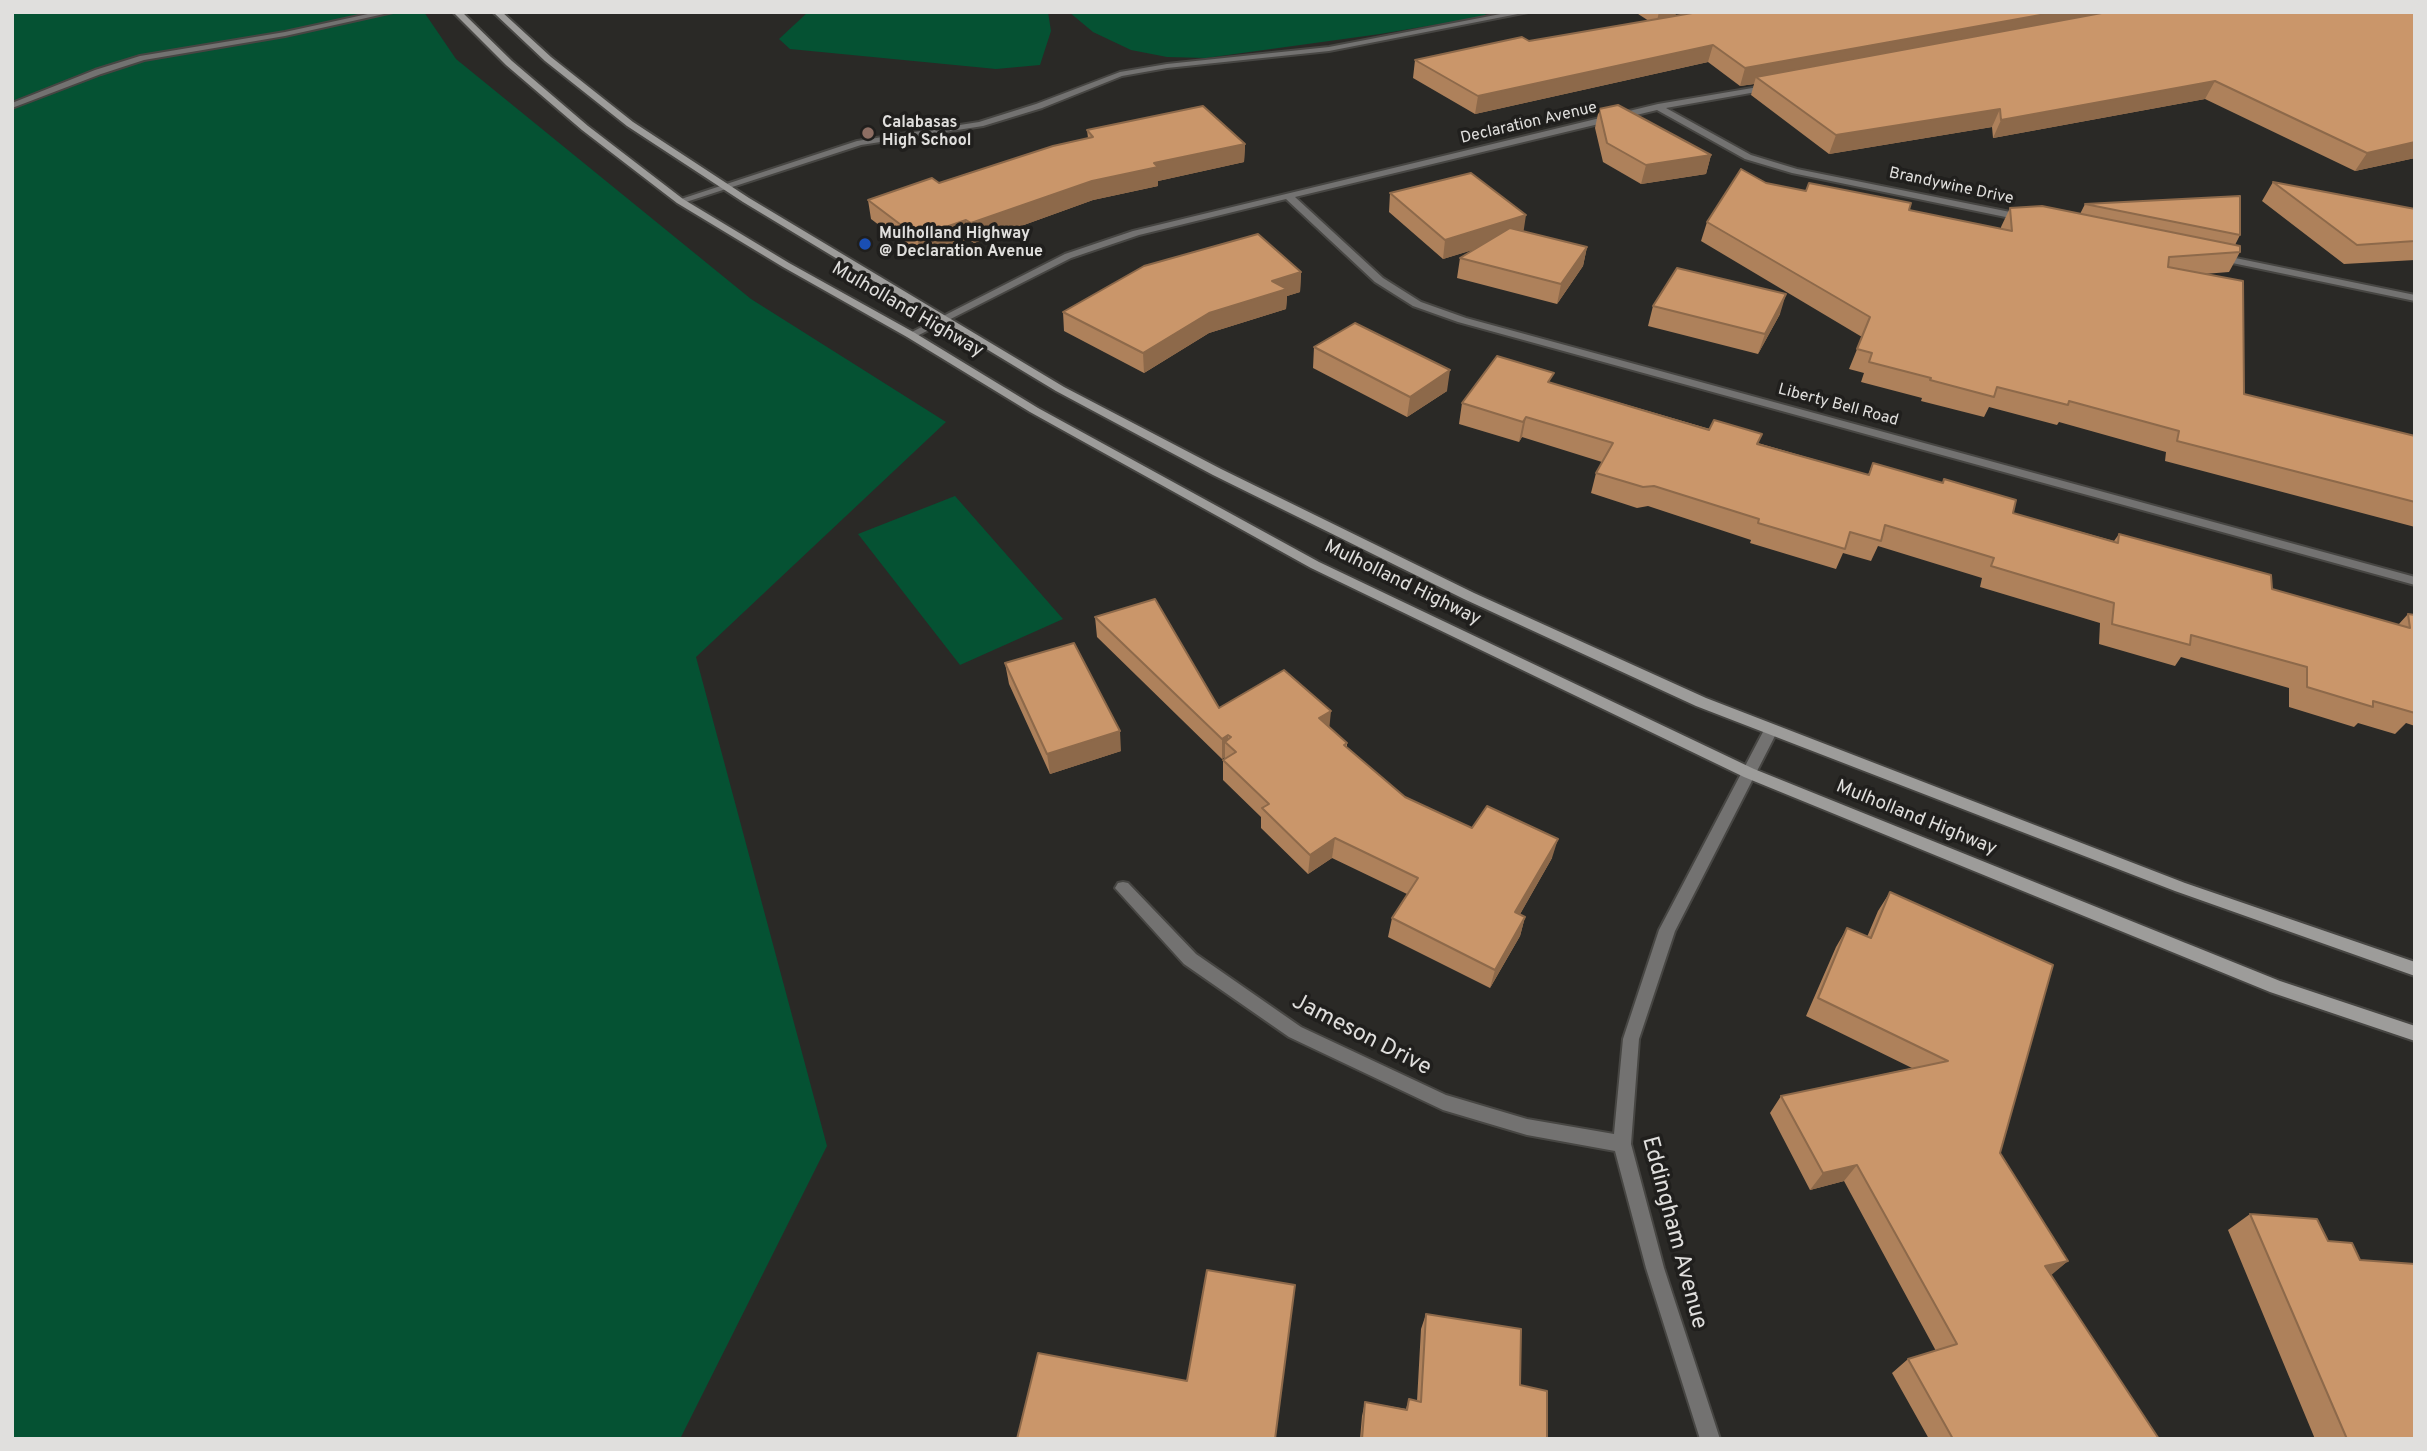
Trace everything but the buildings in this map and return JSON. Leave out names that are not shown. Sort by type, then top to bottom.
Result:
[{"type":"main road","name":"Mulholland Highway","points":[[457,12],[509,63],[585,128],[680,201],[1034,410],[1315,565],[1749,773],[2263,982],[2415,1034]]},
{"type":"main road","name":"Mulholland Highway","points":[[497,12],[548,59],[630,124],[725,185],[1060,389],[1217,472],[1469,596],[1701,702],[2180,887],[2415,969]]},
{"type":"street","points":[[12,106],[143,58],[285,34],[390,12]]},
{"type":"street","points":[[680,201],[860,143],[981,124],[1039,106],[1120,74],[1167,66],[1329,49],[1524,12]]},
{"type":"street","name":"Declaration Avenue","points":[[911,335],[1068,256],[1136,233],[1658,107],[1780,85]]},
{"type":"street","name":"Brandywine Drive","points":[[1658,107],[1748,157],[1795,172],[2037,221]]},
{"type":"street","name":"Liberty Bell Road","points":[[1287,196],[1379,280],[1417,304],[1462,320],[2415,580]]},
{"type":"street","points":[[2199,254],[2415,298]]},
{"type":"street","name":"Eddingham Avenue","points":[[1710,1439],[1655,1268],[1622,1144],[1631,1039],[1667,930],[1771,730]]},
{"type":"street","name":"Jameson Drive","points":[[1123,888],[1189,959],[1295,1032],[1443,1102],[1527,1127],[1622,1144]]},
{"type":"green space","points":[[12,12],[424,12],[456,59],[751,299],[946,422],[696,657],[827,1146],[680,1439],[12,1439]]},
{"type":"green space","points":[[808,12],[1048,12],[1051,31],[1040,65],[996,69],[790,49],[779,39]]},
{"type":"green space","points":[[1069,12],[1483,12],[1487,16],[1206,58],[1167,57],[1131,50],[1093,32]]},
{"type":"green space","points":[[955,496],[1063,619],[960,665],[858,534]]},
{"type":"place","name":"Calabasas High School","points":[[868,133]]},
{"type":"place","name":"Mulholland Highway @ Declaration Avenue","points":[[865,244]]}]
